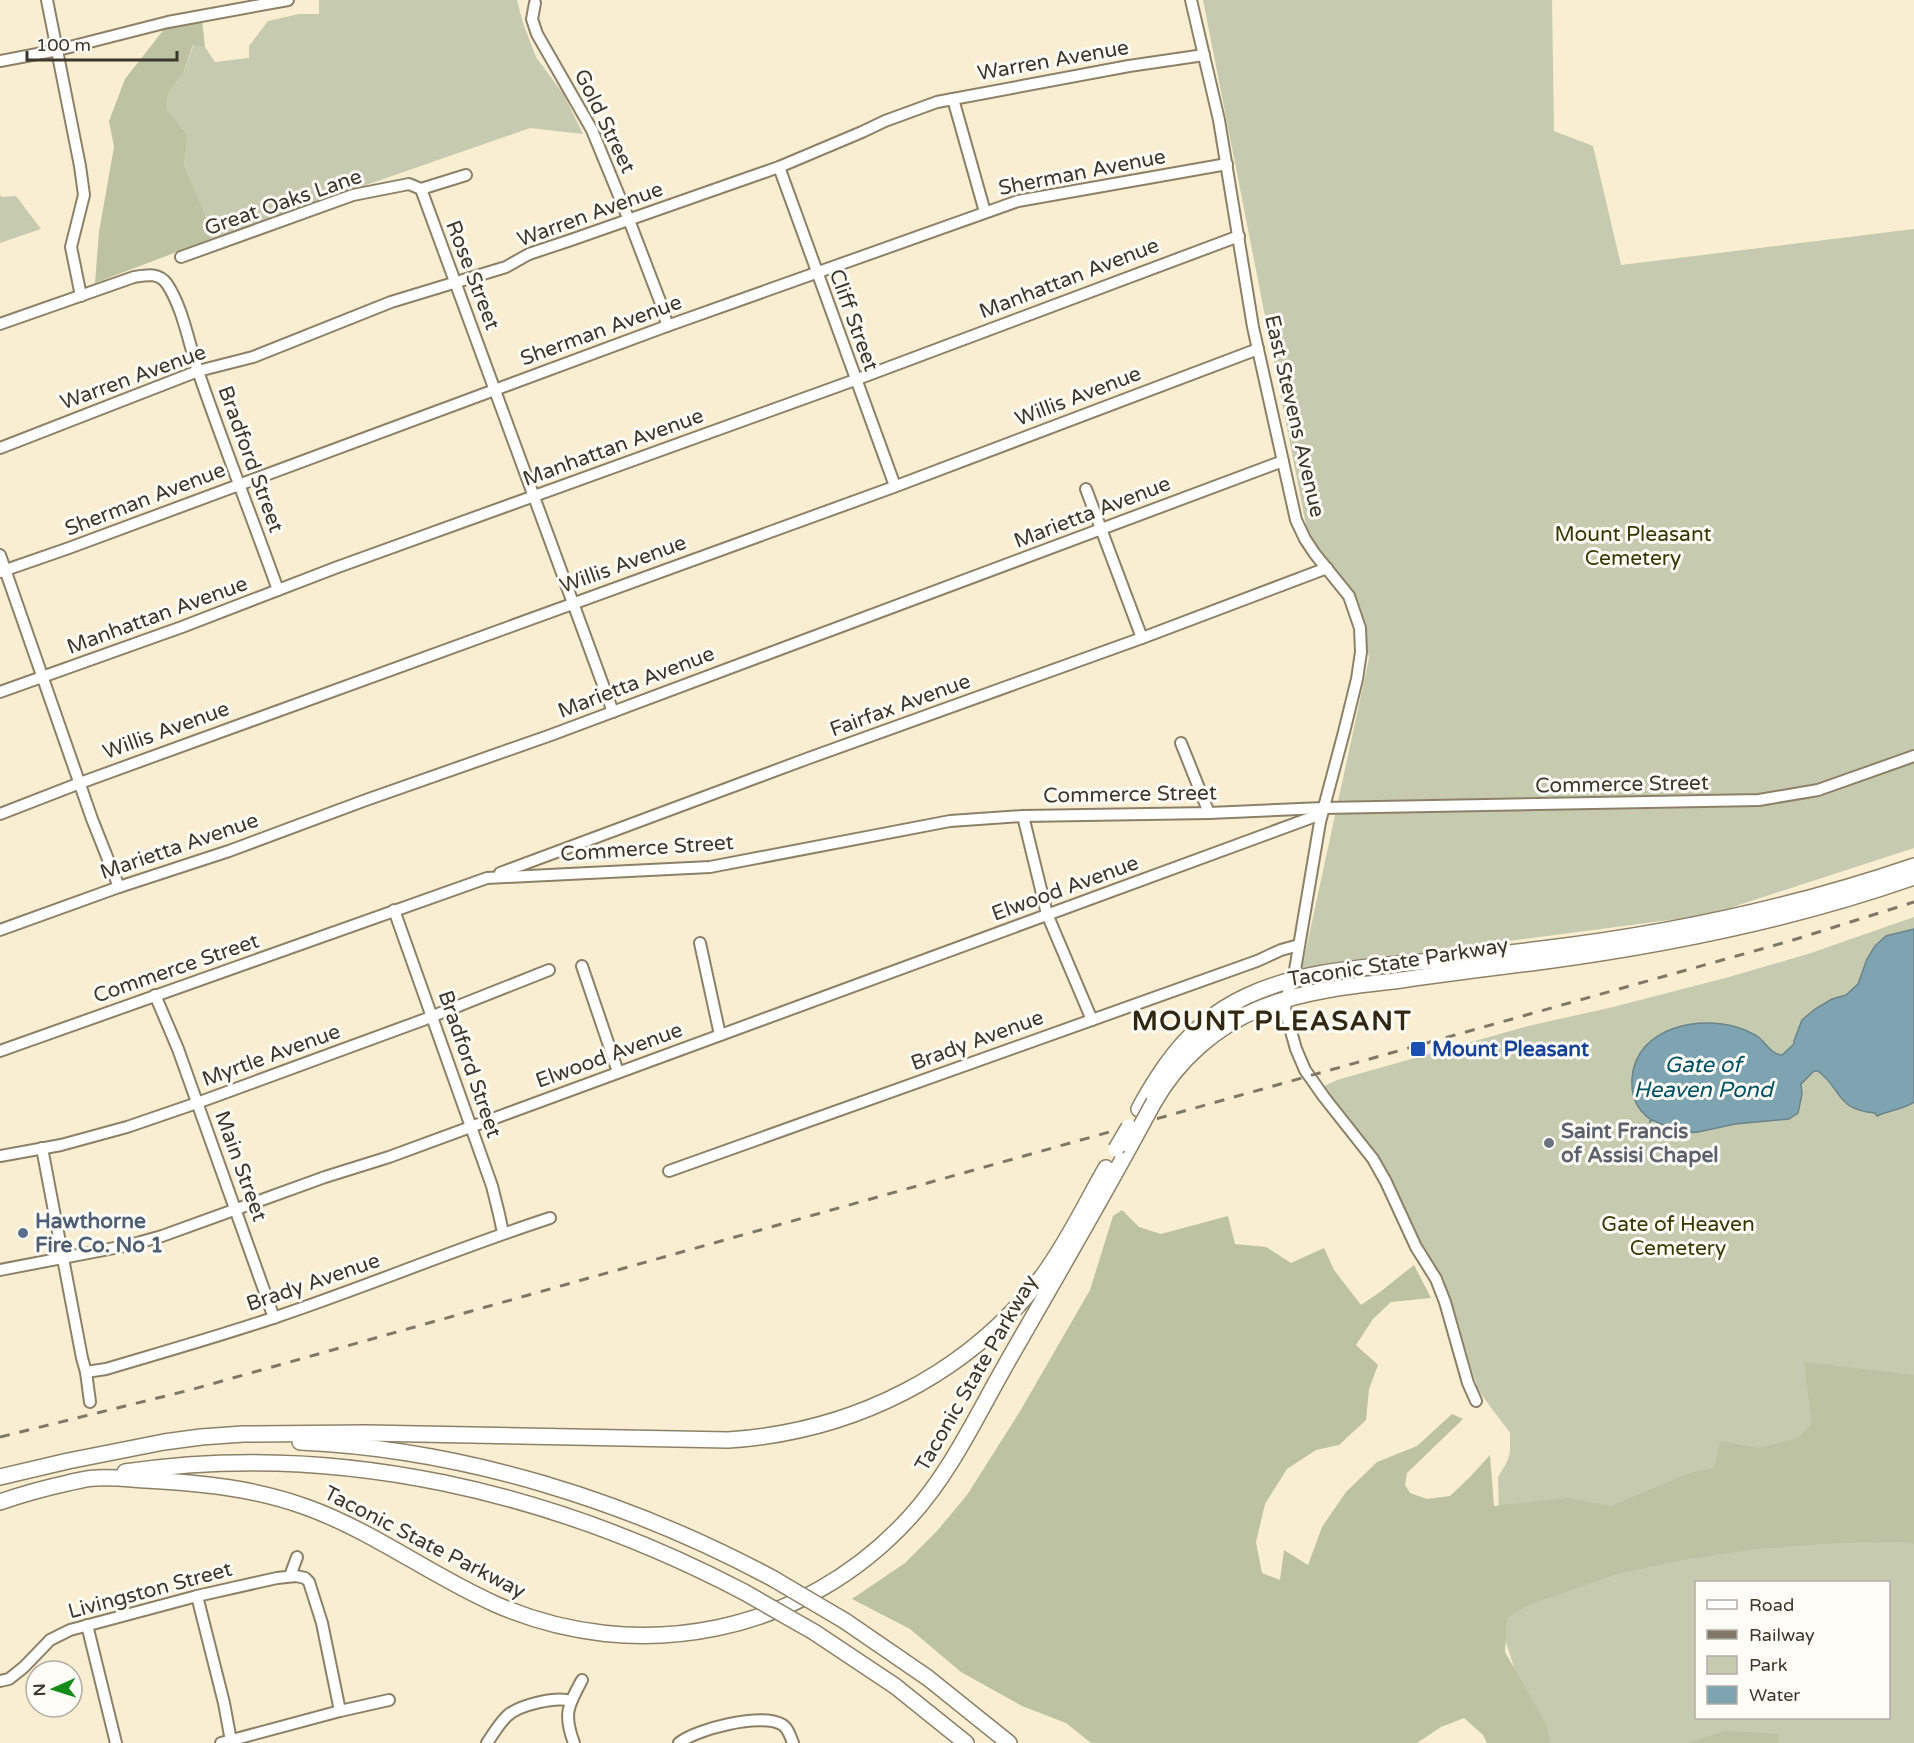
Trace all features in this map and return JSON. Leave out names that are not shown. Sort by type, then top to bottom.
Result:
[{"type":"highway","name":"Taconic State Parkway","points":[[0,1502],[33,1491],[95,1478],[210,1484],[255,1492],[291,1502],[351,1526],[490,1602],[532,1618],[573,1629],[621,1635],[656,1636],[709,1630],[760,1616],[801,1599],[842,1576],[885,1542],[922,1503],[954,1458],[1089,1220],[1139,1108],[1158,1075],[1175,1052],[1222,1010],[1246,996],[1292,980],[1358,968],[1585,944],[1683,927],[1802,900],[1914,866]]},
{"type":"highway","name":"Taconic State Parkway","points":[[0,1477],[182,1439],[243,1434],[355,1433],[728,1440],[779,1435],[830,1423],[879,1405],[924,1382],[955,1362],[996,1327],[1033,1288],[1054,1259],[1123,1148],[1175,1071],[1208,1039],[1245,1015],[1286,999],[1341,988],[1574,957],[1682,939],[1823,906],[1914,877]]},
{"type":"highway","points":[[108,1453],[182,1444],[272,1441],[362,1447],[436,1458],[549,1486],[607,1504],[709,1546],[772,1578],[845,1621],[928,1678],[1009,1743]]},
{"type":"highway","points":[[95,1478],[173,1466],[240,1462],[313,1464],[403,1475],[492,1495],[565,1516],[653,1549],[744,1592],[814,1632],[895,1686],[966,1743]]},
{"type":"street","points":[[0,324],[81,296],[71,247],[84,195],[47,0]]},
{"type":"street","points":[[0,61],[58,50],[168,22],[288,0]]},
{"type":"street","name":"East Stevens Avenue","points":[[1191,0],[1227,164],[1258,350],[1296,520],[1305,539],[1349,596],[1360,628],[1361,652],[1357,679],[1323,808],[1299,945],[1286,999]]},
{"type":"street","name":"Gold Street","points":[[535,3],[532,19],[537,34],[592,130],[629,220],[663,309],[667,326]]},
{"type":"street","name":"Warren Avenue","points":[[0,448],[198,371],[253,357],[391,302],[506,267],[544,248],[779,167],[910,110],[953,99],[1128,66],[1204,56]]},
{"type":"street","points":[[953,99],[984,212]]},
{"type":"street","name":"Sherman Avenue","points":[[3,571],[69,549],[667,326],[984,212],[1018,201],[1227,164]]},
{"type":"street","name":"Cliff Street","points":[[779,167],[895,486]]},
{"type":"street","name":"Great Oaks Lane","points":[[181,257],[353,195],[409,184],[421,189],[466,175]]},
{"type":"street","name":"Rose Street","points":[[421,189],[613,712]]},
{"type":"street","name":"Manhattan Avenue","points":[[0,692],[855,380],[1239,236]]},
{"type":"street","name":"Bradford Street","points":[[81,296],[147,275],[159,276],[166,283],[176,303],[198,371],[278,590]]},
{"type":"street","name":"Willis Avenue","points":[[0,814],[573,602],[895,486],[1258,350]]},
{"type":"street","name":"Marietta Avenue","points":[[0,930],[119,887],[229,851],[540,739],[1283,461]]},
{"type":"street","points":[[1086,489],[1142,638]]},
{"type":"street","points":[[0,555],[3,571],[119,887]]},
{"type":"street","name":"Fairfax Avenue","points":[[486,878],[1327,568]]},
{"type":"street","points":[[1181,744],[1209,813]]},
{"type":"street","name":"Commerce Street","points":[[0,1050],[486,878],[710,867],[950,821],[1023,816],[1759,800],[1818,790],[1914,756]]},
{"type":"street","name":"Commerce Street","points":[[1223,849],[1313,817],[1323,808]]},
{"type":"street","points":[[1023,816],[1047,914],[1092,1020]]},
{"type":"street","name":"Elwood Avenue","points":[[0,1270],[130,1245],[162,1236],[325,1177],[389,1157],[1161,874],[1223,849]]},
{"type":"street","name":"Bradford Street","points":[[394,910],[492,1186],[500,1214],[502,1233]]},
{"type":"street","points":[[700,943],[720,1035]]},
{"type":"street","name":"Brady Avenue","points":[[669,1171],[1299,945]]},
{"type":"street","points":[[582,966],[618,1072]]},
{"type":"street","name":"Myrtle Avenue","points":[[0,1156],[127,1127],[433,1016],[549,970]]},
{"type":"street","name":"Main Street","points":[[155,995],[178,1049],[274,1318]]},
{"type":"street","points":[[1286,999],[1287,1017],[1298,1056],[1324,1097],[1373,1159],[1416,1247],[1436,1279],[1445,1302],[1468,1383],[1476,1401]]},
{"type":"street","points":[[42,1148],[90,1402]]},
{"type":"street","name":"Brady Avenue","points":[[86,1372],[106,1369],[274,1318],[425,1264],[502,1233],[550,1218]]},
{"type":"street","points":[[297,1557],[290,1576],[305,1578],[309,1582],[322,1623],[340,1711]]},
{"type":"street","name":"Livingston Street","points":[[0,1681],[9,1679],[24,1667],[50,1640],[70,1630],[197,1596],[290,1576]]},
{"type":"street","points":[[197,1596],[224,1703],[226,1742],[389,1700]]},
{"type":"street","points":[[87,1625],[116,1743]]},
{"type":"street","points":[[573,1743],[567,1714],[582,1680]]},
{"type":"street","points":[[487,1743],[508,1715],[516,1710],[550,1699],[563,1698],[571,1701]]},
{"type":"street","points":[[678,1743],[700,1732],[746,1720],[778,1722],[786,1727],[793,1743]]},
{"type":"green space","points":[[319,0],[517,0],[536,57],[564,95],[583,134],[530,128],[211,239],[205,214],[184,164],[188,135],[167,110],[168,93],[183,74],[194,44],[205,47],[215,62],[249,58],[249,46],[268,21],[299,14],[319,14]]},
{"type":"green space","name":"Mount Pleasant Cemetery","points":[[1203,0],[1552,0],[1554,131],[1593,146],[1621,265],[1914,229],[1914,848],[1708,915],[1302,968],[1369,658],[1360,607],[1307,530]]},
{"type":"green space","points":[[202,20],[205,47],[193,45],[183,74],[168,93],[167,110],[188,135],[184,164],[205,214],[211,239],[95,283],[99,232],[114,147],[109,121],[125,79],[165,28]]},
{"type":"green space","points":[[0,195],[2,197],[16,196],[41,229],[0,243]]},
{"type":"green space","name":"Gate of Heaven Cemetery","points":[[1914,917],[1914,1743],[1530,1743],[1518,1680],[1502,1630],[1498,1477],[1510,1452],[1510,1433],[1478,1390],[1452,1304],[1384,1168],[1324,1086],[1337,1080],[1528,1026],[1729,977],[1811,953]]},
{"type":"green space","points":[[1122,1210],[1139,1227],[1161,1234],[1228,1216],[1235,1244],[1266,1247],[1291,1263],[1324,1248],[1334,1270],[1361,1305],[1414,1265],[1431,1298],[1391,1302],[1373,1319],[1356,1345],[1378,1365],[1369,1389],[1366,1420],[1339,1445],[1316,1450],[1287,1469],[1265,1504],[1256,1542],[1262,1573],[1280,1580],[1284,1550],[1308,1565],[1322,1527],[1346,1492],[1377,1462],[1417,1446],[1452,1414],[1463,1419],[1407,1473],[1405,1485],[1410,1493],[1427,1499],[1450,1496],[1490,1455],[1494,1506],[1569,1498],[1611,1506],[1684,1475],[1715,1467],[1720,1441],[1759,1448],[1798,1438],[1812,1424],[1804,1362],[1914,1375],[1914,1544],[1903,1542],[1835,1543],[1755,1549],[1677,1561],[1617,1574],[1526,1606],[1507,1618],[1505,1652],[1545,1722],[1551,1743],[1487,1743],[1483,1735],[1464,1718],[1441,1727],[1417,1743],[1091,1743],[1066,1723],[1022,1706],[961,1672],[910,1629],[852,1599],[905,1563],[937,1531],[967,1495],[1019,1413],[1090,1290],[1113,1216]]},
{"type":"green space","points":[[1725,1731],[1779,1734],[1778,1743],[1686,1743]]},
{"type":"water","name":"Gate of Heaven Pond","points":[[1914,929],[1914,1102],[1877,1116],[1875,1113],[1862,1111],[1846,1103],[1826,1078],[1818,1071],[1814,1071],[1801,1084],[1802,1094],[1798,1113],[1789,1119],[1735,1124],[1687,1133],[1652,1120],[1650,1122],[1638,1106],[1632,1085],[1636,1061],[1645,1047],[1658,1036],[1674,1028],[1692,1024],[1728,1025],[1757,1036],[1771,1050],[1782,1055],[1794,1044],[1802,1020],[1832,999],[1846,995],[1858,984],[1867,959],[1875,946],[1886,936]]},
{"type":"railway","points":[[0,1437],[190,1390],[1790,941],[1914,902]]},
{"type":"place","name":"Mount Pleasant","points":[[1418,1049]]},
{"type":"place","name":"Saint Francis of Assisi Chapel","points":[[1549,1143]]},
{"type":"place","name":"Hawthorne Fire Co. No 1","points":[[23,1233]]},
{"type":"district","name":"MOUNT PLEASANT","points":[[1272,1021]]}]
